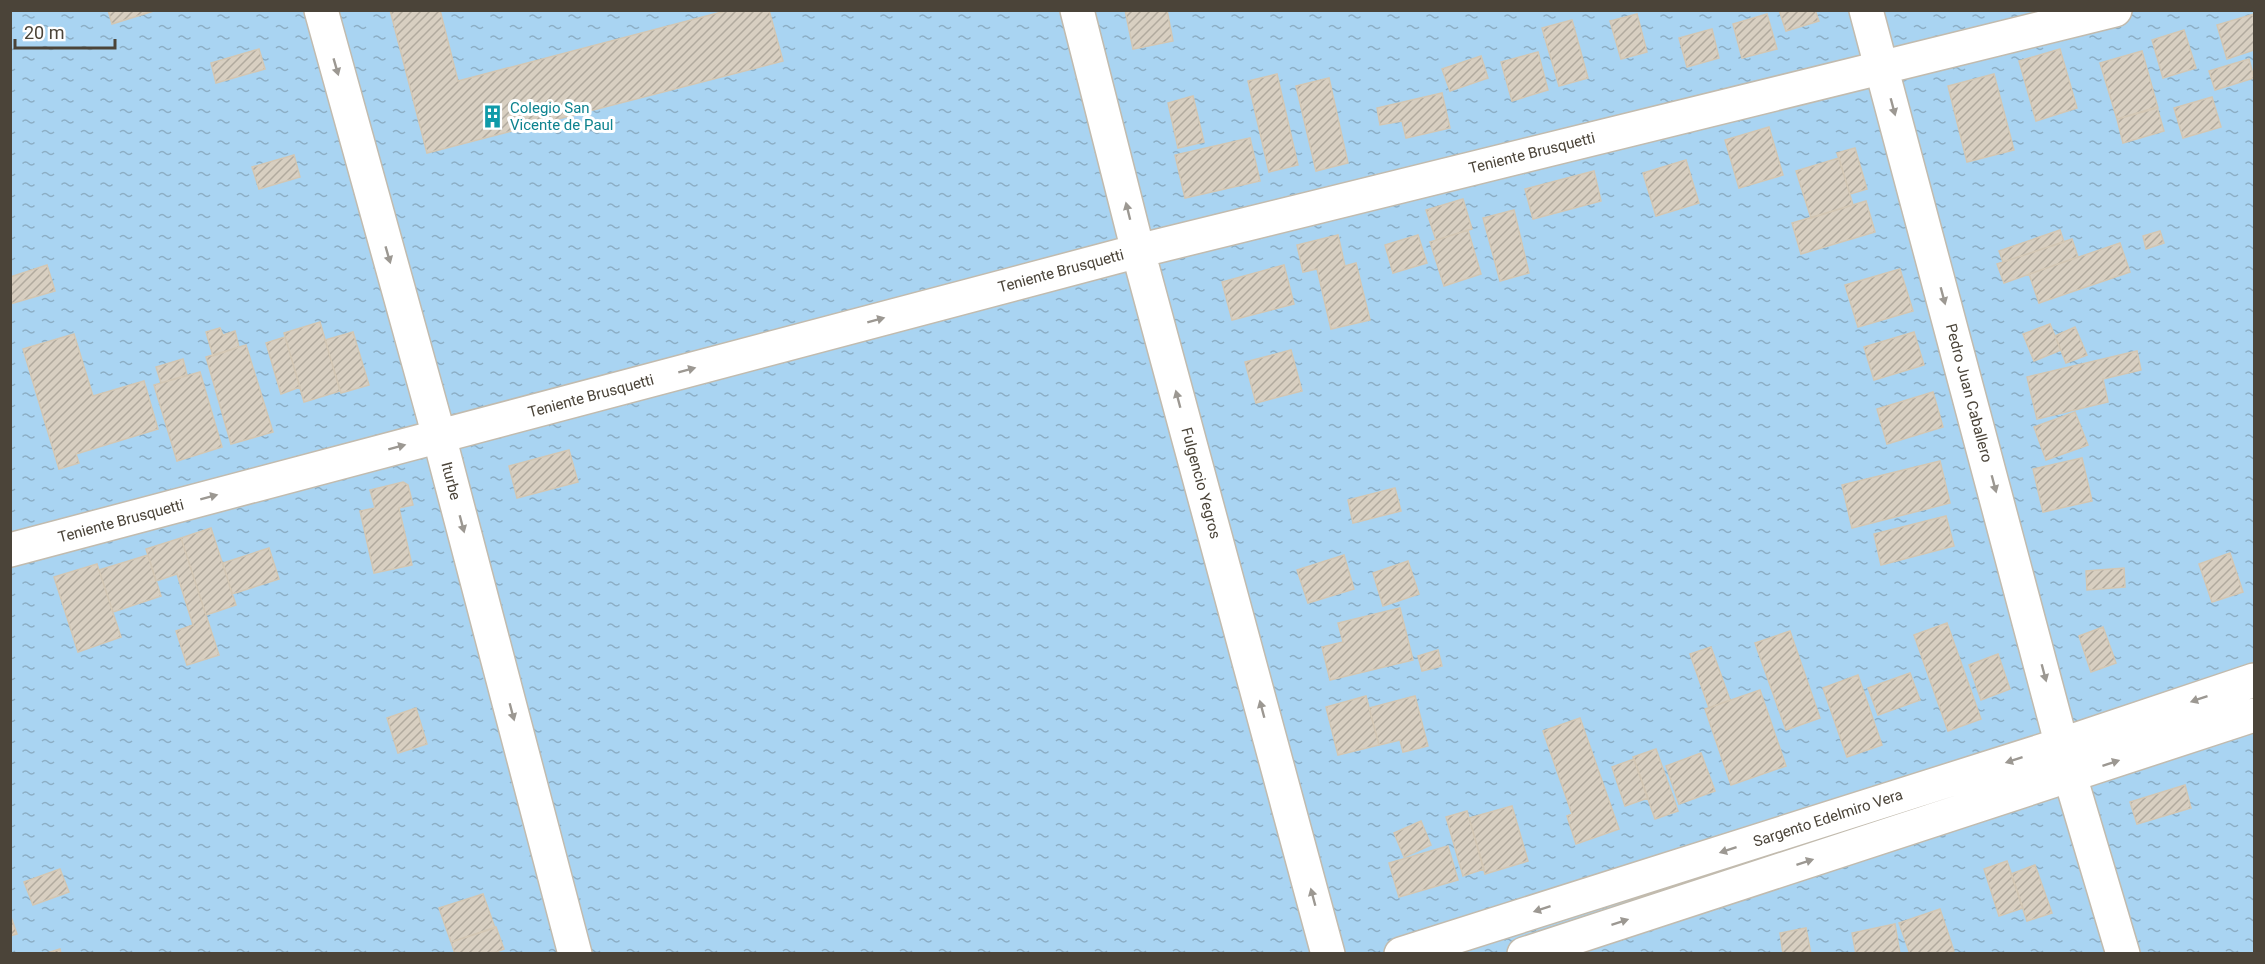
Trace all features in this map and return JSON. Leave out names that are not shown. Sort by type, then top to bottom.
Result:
[{"type":"street","name":"Iturbe","points":[[321,10],[439,436],[575,954]]},
{"type":"street","name":"Fulgencio Yegros","points":[[1077,10],[1138,250],[1328,954]]},
{"type":"street","name":"Pedro Juan Caballero","points":[[1866,10],[2070,776],[2123,954]]},
{"type":"street","name":"Teniente Brusquetti","points":[[10,550],[1138,250],[2115,10]]},
{"type":"street","name":"Sargento Edelmiro Vera","points":[[1401,954],[2063,744],[2254,680]]},
{"type":"street","points":[[1524,954],[2254,715]]},
{"type":"water","points":[[11,11],[2254,11],[2254,953],[11,953]]},
{"type":"building","points":[[108,10],[157,10],[112,24]]},
{"type":"building","name":"Colegio San Vicente de Paul","points":[[390,10],[440,10],[458,81],[729,10],[769,10],[783,61],[427,153]]},
{"type":"building","points":[[1125,10],[1167,10],[1173,41],[1133,49]]},
{"type":"building","points":[[1779,10],[1815,10],[1819,21],[1786,31]]},
{"type":"building","points":[[1637,14],[1647,52],[1621,59],[1610,21]]},
{"type":"building","points":[[1767,14],[1777,49],[1742,58],[1733,24]]},
{"type":"building","points":[[2254,14],[2254,50],[2227,59],[2217,25]]},
{"type":"building","points":[[1572,20],[1588,78],[1559,86],[1542,28]]},
{"type":"building","points":[[1712,29],[1719,58],[1687,67],[1679,38]]},
{"type":"building","points":[[2184,30],[2196,68],[2163,78],[2152,40]]},
{"type":"building","points":[[259,49],[265,69],[216,83],[211,63]]},
{"type":"building","points":[[2060,49],[2077,108],[2036,121],[2019,61]]},
{"type":"building","points":[[2142,51],[2158,108],[2117,119],[2100,63]]},
{"type":"building","points":[[1538,52],[1548,90],[1512,101],[1501,62]]},
{"type":"building","points":[[1481,56],[1488,78],[1450,91],[1442,69]]},
{"type":"building","points":[[2249,59],[2254,78],[2215,90],[2209,71]]},
{"type":"building","points":[[1277,74],[1298,165],[1269,172],[1248,81]]},
{"type":"building","points":[[1994,74],[2014,150],[1967,162],[1948,86]]},
{"type":"building","points":[[1329,78],[1348,163],[1316,171],[1296,86]]},
{"type":"building","points":[[1442,93],[1450,128],[1406,138],[1402,121],[1380,125],[1377,108]]},
{"type":"building","points":[[1193,96],[1204,142],[1178,148],[1168,103]]},
{"type":"building","points":[[2212,97],[2221,127],[2183,138],[2174,108]]},
{"type":"building","points":[[2157,107],[2164,131],[2123,143],[2117,119]]},
{"type":"building","points":[[1769,127],[1783,175],[1739,188],[1725,140]]},
{"type":"building","points":[[1250,138],[1260,181],[1185,198],[1175,155]]},
{"type":"building","points":[[1855,148],[1867,189],[1850,194],[1837,153]]},
{"type":"building","points":[[294,155],[300,177],[259,189],[252,167]]},
{"type":"building","points":[[1839,158],[1853,205],[1811,218],[1796,171]]},
{"type":"building","points":[[1686,160],[1699,203],[1656,216],[1643,173]]},
{"type":"building","points":[[1594,171],[1601,201],[1533,219],[1525,189]]},
{"type":"building","points":[[1463,199],[1472,229],[1436,240],[1426,210]]},
{"type":"building","points":[[1866,201],[1875,232],[1801,254],[1792,223]]},
{"type":"building","points":[[1514,210],[1529,273],[1500,281],[1483,218]]},
{"type":"building","points":[[1468,230],[1481,274],[1444,286],[1430,242]]},
{"type":"building","points":[[2060,230],[2064,242],[2003,262],[1999,251]]},
{"type":"building","points":[[2160,231],[2164,243],[2146,249],[2143,236]]},
{"type":"building","points":[[1338,235],[1345,266],[1356,263],[1370,320],[1331,329],[1317,269],[1303,272],[1297,245]]},
{"type":"building","points":[[1418,235],[1427,263],[1393,273],[1385,245]]},
{"type":"building","points":[[2072,239],[2078,257],[2004,283],[1997,264]]},
{"type":"building","points":[[2120,243],[2130,272],[2039,303],[2029,274]]},
{"type":"building","points":[[47,265],[55,291],[10,304],[10,277]]},
{"type":"building","points":[[1284,265],[1294,304],[1232,320],[1222,282]]},
{"type":"building","points":[[1900,269],[1913,311],[1858,327],[1845,285]]},
{"type":"building","points":[[320,322],[340,391],[304,402],[284,333]]},
{"type":"building","points":[[2050,324],[2061,350],[2034,361],[2023,334]]},
{"type":"building","points":[[2075,327],[2087,355],[2066,363],[2055,336]]},
{"type":"building","points":[[220,328],[223,335],[235,331],[239,347],[213,356],[206,332]]},
{"type":"building","points":[[353,332],[369,385],[341,393],[325,340]]},
{"type":"building","points":[[1914,332],[1924,365],[1874,380],[1864,347]]},
{"type":"building","points":[[74,334],[93,396],[144,381],[158,429],[76,454],[79,463],[59,469],[23,349]]},
{"type":"building","points":[[285,337],[300,387],[281,394],[266,343]]},
{"type":"building","points":[[246,345],[273,432],[231,444],[206,357]]},
{"type":"building","points":[[1291,350],[1302,391],[1256,403],[1245,362]]},
{"type":"building","points":[[2137,351],[2141,370],[2103,379],[2108,402],[2037,419],[2027,377]]},
{"type":"building","points":[[183,359],[187,375],[161,383],[156,367]]},
{"type":"building","points":[[200,372],[222,447],[177,461],[154,385]]},
{"type":"building","points":[[1933,392],[1943,427],[1887,444],[1877,409]]},
{"type":"building","points":[[2075,412],[2088,445],[2046,460],[2034,427]]},
{"type":"building","points":[[569,450],[578,482],[517,498],[509,466]]},
{"type":"building","points":[[2082,458],[2092,501],[2043,512],[2033,469]]},
{"type":"building","points":[[1940,461],[1950,503],[1852,528],[1842,485]]},
{"type":"building","points":[[403,482],[408,485],[413,505],[399,508],[412,565],[374,573],[360,511],[375,508],[370,490]]},
{"type":"building","points":[[1395,488],[1401,511],[1353,523],[1348,500]]},
{"type":"building","points":[[1946,516],[1954,546],[1881,565],[1874,534]]},
{"type":"building","points":[[211,528],[236,605],[206,615],[181,538]]},
{"type":"building","points":[[181,538],[219,655],[187,665],[176,631],[193,625],[177,574],[156,581],[146,549]]},
{"type":"building","points":[[269,548],[279,579],[232,594],[223,563]]},
{"type":"building","points":[[2230,553],[2243,592],[2212,602],[2199,564]]},
{"type":"building","points":[[148,555],[161,596],[113,612],[99,570]]},
{"type":"building","points":[[1344,555],[1354,589],[1308,603],[1297,570]]},
{"type":"building","points":[[1408,561],[1419,594],[1383,606],[1373,573]]},
{"type":"building","points":[[97,564],[121,637],[78,652],[54,577]]},
{"type":"building","points":[[2124,568],[2125,587],[2087,590],[2086,571]]},
{"type":"building","points":[[1400,608],[1413,660],[1330,680],[1322,647],[1343,642],[1338,623]]},
{"type":"building","points":[[1947,623],[1981,719],[1948,731],[1914,635]]},
{"type":"building","points":[[2103,627],[2116,663],[2091,672],[2079,636]]},
{"type":"building","points":[[1790,631],[1820,718],[1786,730],[1755,643]]},
{"type":"building","points":[[1711,647],[1730,700],[1709,708],[1690,654]]},
{"type":"building","points":[[1438,650],[1442,666],[1422,671],[1418,656]]},
{"type":"building","points":[[1998,654],[2010,689],[1981,700],[1969,665]]},
{"type":"building","points":[[1910,673],[1920,700],[1878,715],[1868,688]]},
{"type":"building","points":[[1858,675],[1882,745],[1847,757],[1823,688]]},
{"type":"building","points":[[1760,690],[1786,766],[1731,785],[1705,709]]},
{"type":"building","points":[[1366,696],[1379,745],[1338,755],[1326,707]]},
{"type":"building","points":[[1415,696],[1428,746],[1403,752],[1400,740],[1379,745],[1369,708]]},
{"type":"building","points":[[416,708],[427,744],[398,753],[387,718]]},
{"type":"building","points":[[1580,718],[1619,829],[1576,844],[1567,816],[1572,814],[1543,731]]},
{"type":"building","points":[[1656,749],[1678,811],[1655,819],[1633,757]]},
{"type":"building","points":[[1701,753],[1715,791],[1679,804],[1666,766]]},
{"type":"building","points":[[1634,759],[1648,798],[1625,806],[1612,767]]},
{"type":"building","points":[[2185,785],[2191,808],[2137,824],[2130,802]]},
{"type":"building","points":[[1512,806],[1528,861],[1485,874],[1469,818]]},
{"type":"building","points":[[1467,811],[1484,869],[1463,876],[1446,817]]},
{"type":"building","points":[[1421,821],[1431,845],[1404,857],[1394,833]]},
{"type":"building","points":[[1448,846],[1458,880],[1399,897],[1389,863]]},
{"type":"building","points":[[2007,861],[2023,908],[1999,916],[1984,869]]},
{"type":"building","points":[[2035,865],[2052,913],[2027,921],[2011,874]]},
{"type":"building","points":[[60,869],[69,892],[33,905],[24,882]]},
{"type":"building","points":[[483,894],[495,928],[451,942],[439,908]]},
{"type":"building","points":[[1940,909],[1954,951],[1945,954],[1910,954],[1899,923]]},
{"type":"building","points":[[10,914],[17,934],[10,936]]},
{"type":"building","points":[[1895,924],[1900,954],[1856,954],[1852,933]]},
{"type":"building","points":[[496,927],[504,949],[491,954],[455,954],[451,942]]},
{"type":"building","points":[[1806,928],[1811,954],[1783,954],[1780,933]]},
{"type":"building","points":[[60,949],[61,954],[44,954]]},
{"type":"place","name":"Colegio San Vicente de Paul","points":[[492,117]]}]
